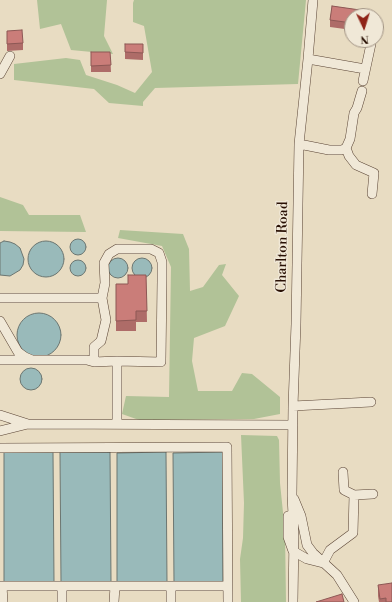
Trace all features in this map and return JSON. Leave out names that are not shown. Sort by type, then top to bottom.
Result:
[{"type":"street","name":"Charlton Road","points":[[294,602],[293,551],[288,537],[287,525],[289,505],[292,495],[299,144],[313,0]]},
{"type":"street","points":[[363,81],[370,48]]},
{"type":"street","points":[[0,74],[10,56]]},
{"type":"street","points":[[308,59],[365,69]]},
{"type":"street","points":[[348,152],[354,113],[358,108],[362,91]]},
{"type":"street","points":[[299,144],[348,152],[356,165],[374,173],[372,194]]},
{"type":"street","points":[[0,360],[87,360],[94,362],[161,362],[162,262],[159,253],[151,249],[117,249],[109,254],[104,263],[105,283],[102,298],[106,320],[100,341],[94,348],[94,362]]},
{"type":"street","points":[[0,298],[102,298]]},
{"type":"street","points":[[0,321],[18,352],[33,360]]},
{"type":"street","points":[[117,361],[117,423]]},
{"type":"street","points":[[293,406],[371,402]]},
{"type":"street","points":[[0,415],[28,424]]},
{"type":"street","points":[[0,431],[28,424],[117,423],[293,425]]},
{"type":"street","points":[[0,448],[228,447],[228,602]]},
{"type":"street","points":[[343,472],[344,490],[354,495],[373,494]]},
{"type":"street","points":[[292,495],[301,516],[306,545],[337,575],[354,602]]},
{"type":"street","points":[[323,563],[330,550],[353,533],[354,495]]},
{"type":"street","points":[[293,551],[307,559],[323,563]]},
{"type":"street","points":[[3,602],[1,586],[228,586]]},
{"type":"street","points":[[62,586],[62,602]]},
{"type":"street","points":[[114,602],[115,586]]},
{"type":"street","points":[[171,586],[171,602]]},
{"type":"green space","points":[[37,0],[107,0],[104,36],[113,54],[71,50],[61,24],[40,29]]},
{"type":"green space","points":[[134,0],[306,0],[298,84],[155,88],[143,102],[143,106],[109,103],[94,89],[14,80],[14,64],[66,58],[80,60],[86,75],[117,85],[135,93],[152,72],[144,26],[133,22]]},
{"type":"green space","points":[[0,197],[23,205],[29,215],[80,215],[86,232],[0,231]]},
{"type":"green space","points":[[120,230],[183,234],[189,249],[190,291],[203,287],[219,265],[226,264],[222,275],[239,296],[225,326],[194,338],[192,361],[198,391],[232,391],[242,373],[252,374],[280,397],[280,414],[254,419],[139,420],[122,414],[126,396],[169,397],[171,267],[162,246],[118,238]]},
{"type":"green space","points":[[241,435],[277,436],[279,440],[280,483],[285,532],[286,602],[241,602],[240,559],[243,538],[244,503]]},
{"type":"water","points":[[78,239],[85,244],[86,247],[81,254],[78,255],[71,250],[70,247],[75,240]]},
{"type":"water","points":[[4,241],[15,244],[20,248],[24,259],[20,270],[10,276],[0,275],[0,243]]},
{"type":"water","points":[[46,241],[56,244],[61,249],[64,259],[61,269],[56,274],[46,277],[36,274],[31,269],[28,259],[31,249],[36,244]]},
{"type":"water","points":[[118,258],[125,261],[128,268],[125,275],[118,278],[111,275],[108,268],[111,261]]},
{"type":"water","points":[[142,258],[149,261],[152,268],[149,275],[142,278],[135,275],[132,268],[135,261]]},
{"type":"water","points":[[78,260],[85,265],[86,268],[81,275],[78,276],[71,271],[70,268],[75,261]]},
{"type":"water","points":[[39,313],[51,317],[57,323],[61,335],[57,347],[51,353],[39,357],[27,353],[21,347],[17,335],[21,323],[27,317]]},
{"type":"water","points":[[31,368],[39,371],[42,379],[39,387],[31,390],[23,387],[20,379],[23,371]]},
{"type":"water","points":[[4,452],[53,452],[54,582],[4,583]]},
{"type":"water","points":[[60,452],[110,452],[111,582],[61,582]]},
{"type":"water","points":[[166,452],[167,583],[117,583],[117,453]]},
{"type":"water","points":[[223,452],[223,583],[174,583],[173,453]]},
{"type":"building","points":[[332,6],[346,8],[344,8],[344,22],[330,20]]},
{"type":"building","points":[[22,30],[23,43],[7,44],[7,31]]},
{"type":"building","points":[[125,44],[143,44],[143,53],[125,52]]},
{"type":"building","points":[[91,52],[110,52],[111,65],[91,66]]},
{"type":"building","points":[[128,275],[146,275],[147,311],[136,311],[136,320],[116,321],[116,284],[128,284]]},
{"type":"building","points":[[392,583],[392,602],[386,602],[386,598],[380,599],[378,585]]},
{"type":"building","points":[[342,594],[344,602],[316,602]]}]
